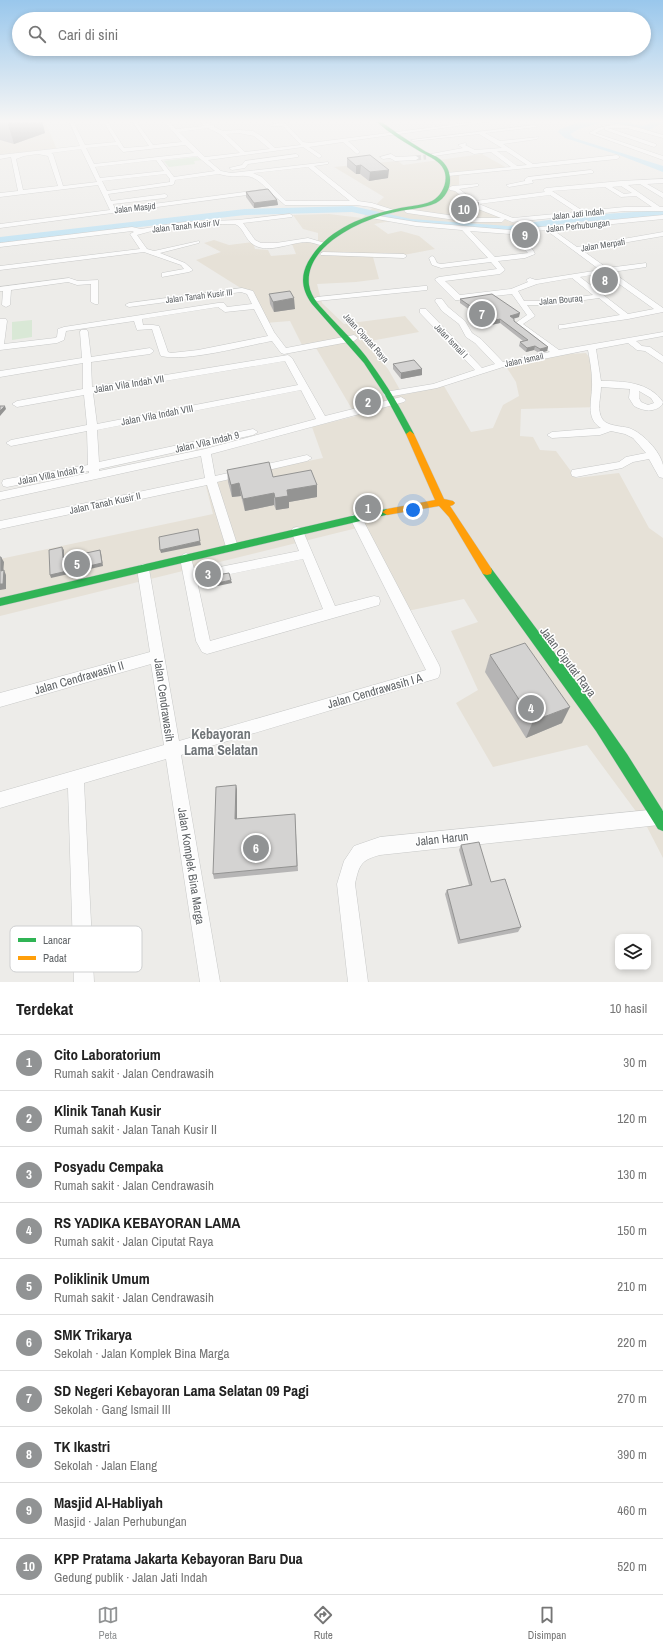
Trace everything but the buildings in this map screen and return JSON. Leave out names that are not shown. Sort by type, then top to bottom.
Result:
[{"type":"main road","points":[[384,215],[407,212],[446,200],[452,188],[450,174],[445,167]]},
{"type":"main road","points":[[384,215],[425,205],[440,198],[448,188],[450,174]]},
{"type":"main road","name":"Jalan Ciputat Raya","points":[[384,215],[340,237],[315,254],[304,279],[305,287],[311,299],[350,339],[376,362],[421,449],[452,504],[452,515]]},
{"type":"main road","name":"Jalan Ciputat Raya","points":[[323,249],[311,280],[313,291],[317,299],[350,339]]},
{"type":"main road","name":"Jalan Ciputat Raya","points":[[421,449],[441,502],[452,515],[479,560],[594,715],[661,821]]},
{"type":"main road","points":[[0,602],[356,518],[441,502],[452,504]]},
{"type":"street","points":[[15,167],[21,193]]},
{"type":"street","points":[[53,167],[61,188]]},
{"type":"street","points":[[93,167],[113,211]]},
{"type":"street","points":[[163,167],[173,179]]},
{"type":"street","points":[[213,167],[226,175],[248,174],[252,171],[292,167]]},
{"type":"street","points":[[105,192],[164,185],[172,183],[173,179],[244,167]]},
{"type":"street","points":[[311,167],[356,203]]},
{"type":"street","points":[[450,174],[524,167]]},
{"type":"street","points":[[521,196],[508,185],[531,182],[527,180],[531,179],[591,172],[583,167]]},
{"type":"street","points":[[513,168],[522,172],[531,179]]},
{"type":"street","points":[[0,195],[61,188],[167,172]]},
{"type":"street","name":"Jalan Perhubungan","points":[[248,174],[256,176],[287,204],[356,203],[372,205],[384,215],[465,230],[512,234],[642,218],[663,217]]},
{"type":"street","points":[[511,176],[520,184]]},
{"type":"street","points":[[583,214],[546,190],[662,181]]},
{"type":"street","points":[[640,182],[662,195]]},
{"type":"street","points":[[621,183],[661,209]]},
{"type":"street","points":[[452,188],[476,185]]},
{"type":"street","points":[[606,185],[623,196],[662,195]]},
{"type":"street","name":"Jalan Jati Indah","points":[[452,188],[456,189],[472,203],[490,213],[512,220],[625,209],[661,209]]},
{"type":"street","name":"Jalan Masjid","points":[[0,226],[270,190]]},
{"type":"street","points":[[472,203],[550,193]]},
{"type":"street","points":[[188,194],[191,201]]},
{"type":"street","points":[[110,203],[165,196]]},
{"type":"street","points":[[407,212],[469,220],[512,220]]},
{"type":"street","name":"Jalan Tanah Kusir IV","points":[[84,241],[133,235],[186,224],[239,222],[290,216]]},
{"type":"street","points":[[239,222],[253,241],[259,245],[314,240],[323,249],[404,256]]},
{"type":"street","points":[[0,245],[132,229],[142,232]]},
{"type":"street","name":"Jalan Merpati","points":[[548,229],[576,249],[663,234]]},
{"type":"street","points":[[465,230],[500,268],[500,271],[439,279],[458,298],[515,293]]},
{"type":"street","points":[[473,237],[488,235],[491,232]]},
{"type":"street","points":[[432,258],[434,264],[441,266],[532,254],[532,252],[512,234]]},
{"type":"street","points":[[133,235],[145,250]]},
{"type":"street","points":[[652,236],[663,241]]},
{"type":"street","points":[[153,253],[197,242]]},
{"type":"street","points":[[562,327],[628,317],[660,310],[576,249]]},
{"type":"street","points":[[0,268],[145,250],[183,264],[189,270],[165,276]]},
{"type":"street","points":[[515,293],[516,288],[532,280],[575,277],[643,265]]},
{"type":"street","name":"Jalan Bouraq","points":[[575,277],[628,317]]},
{"type":"street","points":[[6,305],[4,288],[72,280],[77,283],[95,282],[95,302]]},
{"type":"street","points":[[317,299],[424,288]]},
{"type":"street","name":"Jalan Tanah Kusir III","points":[[129,305],[242,290],[250,293],[273,338],[286,354]]},
{"type":"street","points":[[515,293],[531,316],[518,323],[519,326],[557,353]]},
{"type":"street","name":"Jalan Bouraq","points":[[522,303],[548,303],[600,296]]},
{"type":"street","points":[[440,301],[445,309],[462,323],[469,334],[478,341],[500,365]]},
{"type":"street","points":[[0,347],[57,340],[61,338],[61,332],[64,329],[137,317],[218,305],[225,310],[257,306]]},
{"type":"street","name":"Jalan Ismail I","points":[[423,311],[480,371]]},
{"type":"street","points":[[137,317],[140,328],[156,328],[164,354],[167,356],[186,354],[273,338]]},
{"type":"street","points":[[0,344],[3,321]]},
{"type":"street","name":"Jalan Vila Indah VII","points":[[84,332],[88,391],[286,354]]},
{"type":"street","name":"Jalan Ismail","points":[[394,397],[500,365],[663,334]]},
{"type":"street","points":[[320,417],[286,354],[350,339]]},
{"type":"street","points":[[629,340],[640,348],[647,349],[663,360]]},
{"type":"street","points":[[590,347],[592,350],[597,384],[594,402],[597,419],[600,423],[628,432],[646,443],[663,474]]},
{"type":"street","points":[[0,374],[150,351]]},
{"type":"street","points":[[597,384],[626,385],[635,387]]},
{"type":"street","name":"Jalan Vila Indah VIII","points":[[11,443],[304,387]]},
{"type":"street","points":[[17,404],[88,391],[92,427],[94,472]]},
{"type":"street","points":[[0,496],[94,472],[205,452],[320,417],[394,397]]},
{"type":"street","name":"Jalan Vila Indah 9","points":[[94,472],[265,429],[320,417]]},
{"type":"street","points":[[552,435],[600,432],[611,427]]},
{"type":"street","points":[[205,452],[211,480],[232,547]]},
{"type":"street","points":[[576,473],[622,466],[630,458],[653,455]]},
{"type":"street","name":"Jalan Tanah Kusir II","points":[[0,525],[308,458]]},
{"type":"street","name":"Jalan Villa Indah 2","points":[[7,484],[94,472]]},
{"type":"street","name":"Jalan Cendrawasih I A","points":[[172,749],[433,674],[434,667],[356,518]]},
{"type":"street","points":[[297,531],[331,612]]},
{"type":"street","points":[[190,578],[307,554]]},
{"type":"street","points":[[186,558],[203,641],[207,648],[374,601]]},
{"type":"street","name":"Jalan Cendrawasih","points":[[0,800],[76,779],[172,749],[143,568]]},
{"type":"street","name":"Jalan Cendrawasih II","points":[[0,700],[158,656]]},
{"type":"street","name":"Jalan Komplek Bina Marga","points":[[172,749],[210,982]]},
{"type":"street","points":[[76,779],[82,926]]},
{"type":"street","name":"Jalan Harun","points":[[358,982],[346,884],[350,867],[360,852],[380,846],[572,824],[661,821]]},
{"type":"street","points":[[84,972],[84,982]]},
{"type":"shaded area","points":[[334,167],[505,167],[509,169],[459,175],[459,193],[487,212],[518,225],[502,232],[391,221],[374,224],[388,234],[401,231],[419,236],[435,249],[388,258],[373,257],[379,279],[317,284],[322,303],[344,324],[405,316],[419,332],[365,342],[388,369],[403,395],[444,386],[471,432],[493,428],[503,405],[519,396],[516,382],[507,368],[553,355],[586,353],[591,360],[600,407],[521,409],[520,436],[533,437],[540,450],[556,451],[576,478],[619,473],[649,528],[663,538],[663,858],[646,825],[587,745],[493,767],[456,703],[478,690],[451,631],[478,622],[464,599],[403,612],[361,527],[0,616],[0,559],[213,514],[205,482],[323,458],[312,427],[356,416],[316,348],[304,349],[290,321],[265,323],[252,291],[239,287],[196,260],[221,252],[204,243],[214,240],[229,245],[253,242],[255,249],[268,250],[271,256],[296,254],[292,244],[318,241],[318,233],[303,229],[293,215],[329,214],[362,218],[384,197]]},
{"type":"green space","points":[[32,320],[32,337],[12,340],[12,322]]},
{"type":"water","points":[[650,167],[663,167],[663,172]]},
{"type":"waterway","points":[[0,240],[245,212],[352,209],[411,222],[508,229],[575,219],[663,213]]},
{"type":"traffic: fast","points":[[410,434],[389,395],[367,362],[314,303],[307,290],[306,276],[315,255],[323,245],[356,223],[380,214],[434,202],[439,198],[448,185],[448,175],[444,167]]},
{"type":"traffic: fast","points":[[0,602],[387,512]]},
{"type":"traffic: fast","points":[[487,571],[601,727],[663,824]]},
{"type":"traffic: slow","points":[[410,434],[441,502],[452,515],[487,571]]},
{"type":"traffic: slow","points":[[387,512],[441,502],[450,503]]},
{"type":"place","name":"KPP Pratama Jakarta Kebayoran Baru Dua","points":[[464,209]]},
{"type":"place","name":"Masjid Al-Habliyah","points":[[525,235]]},
{"type":"place","name":"TK Ikastri","points":[[605,280]]},
{"type":"place","name":"SD Negeri Kebayoran Lama Selatan 09 Pagi","points":[[482,314]]},
{"type":"place","name":"Klinik Tanah Kusir","points":[[368,402]]},
{"type":"place","name":"Cito Laboratorium","points":[[368,508]]},
{"type":"place","name":"Poliklinik Umum","points":[[77,564]]},
{"type":"place","name":"Posyadu Cempaka","points":[[208,574]]},
{"type":"place","name":"RS YADIKA KEBAYORAN LAMA","points":[[531,708]]},
{"type":"place","name":"SMK Trikarya","points":[[256,848]]},
{"type":"district","name":"Kebayoran Lama Selatan","points":[[221,742]]}]
